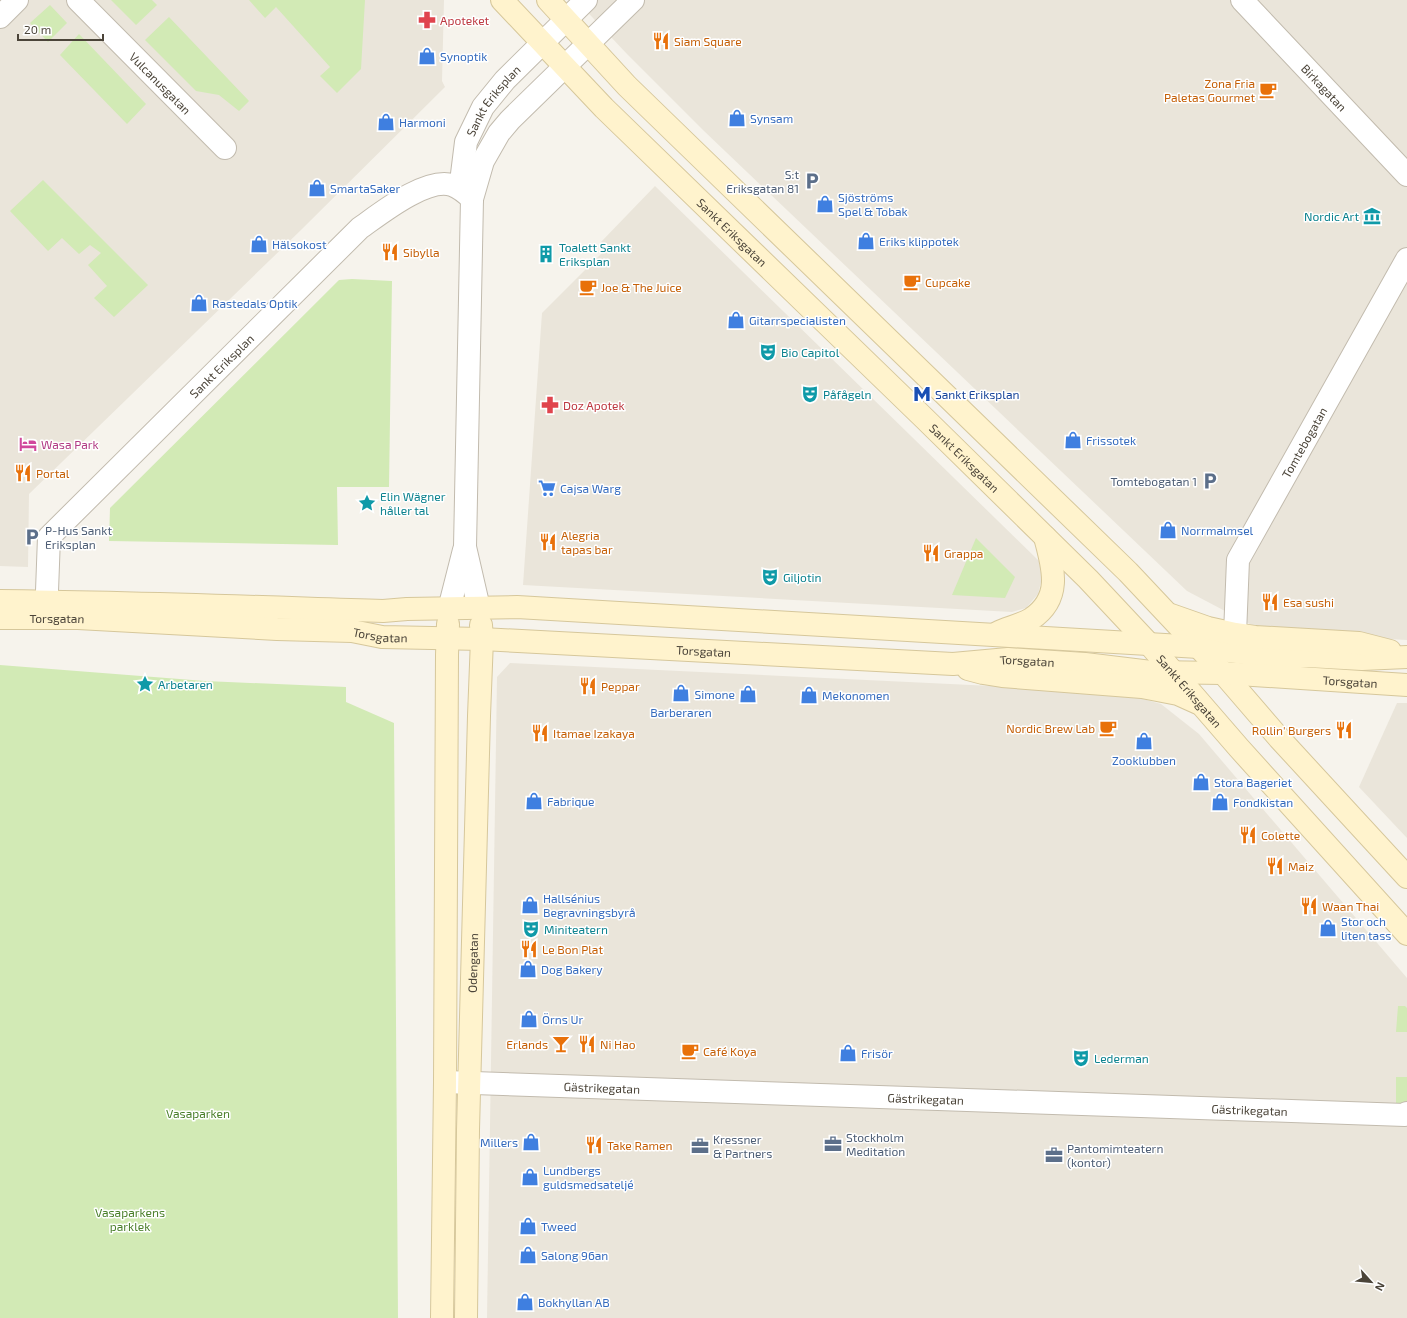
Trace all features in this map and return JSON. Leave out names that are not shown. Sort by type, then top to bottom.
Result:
[{"type":"main road","name":"Sankt Eriksgatan","points":[[502,0],[604,108],[1088,579],[1149,644],[1173,673],[1407,934]]},
{"type":"main road","points":[[548,0],[627,86],[1128,572],[1223,673],[1275,733],[1407,877]]},
{"type":"main road","points":[[992,635],[1031,619],[1041,610],[1050,598],[1053,584],[1053,569],[1045,536]]},
{"type":"main road","name":"Torsgatan","points":[[0,601],[47,610],[78,618],[352,631],[388,638],[482,639],[953,664],[1008,659],[1085,664],[1151,672],[1223,673],[1407,685]]},
{"type":"main road","name":"Torsgatan","points":[[0,618],[47,610],[179,604],[383,611],[517,606],[1199,647],[1268,656],[1309,656],[1362,659],[1405,657]]},
{"type":"main road","points":[[442,1318],[445,1082],[446,685],[449,608]]},
{"type":"main road","name":"Odengatan","points":[[466,1318],[469,1082],[482,639],[479,608]]},
{"type":"main road","points":[[1167,613],[1208,628],[1235,634],[1256,637],[1359,643],[1405,657]]},
{"type":"main road","points":[[953,664],[983,674],[1142,687],[1178,694],[1200,703]]},
{"type":"street","points":[[0,16],[17,0]]},
{"type":"street","name":"Vulcanusgatan","points":[[78,0],[225,148]]},
{"type":"street","name":"Sankt Eriksplan","points":[[472,199],[462,174],[466,142],[483,107],[505,80],[586,0]]},
{"type":"street","name":"Sankt Eriksplan","points":[[449,608],[465,547],[472,199],[483,161],[499,133],[510,120],[633,0]]},
{"type":"street","name":"Birkagatan","points":[[1242,0],[1407,175]]},
{"type":"street","name":"Sankt Eriksplan","points":[[47,610],[48,537],[360,228],[392,205],[417,191],[437,186],[450,185],[461,189],[472,199]]},
{"type":"street","name":"Tomtebogatan","points":[[1235,634],[1238,560],[1407,259]]},
{"type":"street","name":"Sankt Eriksplan","points":[[465,547],[479,608]]},
{"type":"street","name":"Gästrikegatan","points":[[445,1082],[1405,1115],[1407,1113]]},
{"type":"shaded area","points":[[0,0],[444,0],[442,81],[445,87],[302,229],[29,494],[28,567],[0,566]]},
{"type":"shaded area","points":[[576,0],[1407,0],[1407,640],[1265,632],[1187,591],[704,131],[627,54]]},
{"type":"shaded area","points":[[655,186],[1039,561],[1042,578],[1038,594],[1026,608],[1012,612],[523,585],[542,313],[607,248],[601,242]]},
{"type":"shaded area","points":[[510,663],[1118,692],[1161,704],[1199,734],[1407,978],[1407,1318],[487,1318],[497,677]]},
{"type":"shaded area","points":[[1397,703],[1407,703],[1407,838],[1359,787]]},
{"type":"green space","points":[[111,0],[152,0],[157,5],[136,25]]},
{"type":"green space","points":[[249,0],[365,0],[361,69],[337,93],[320,76],[330,67],[276,7],[265,18]]},
{"type":"green space","points":[[50,5],[67,23],[48,42],[30,23]]},
{"type":"green space","points":[[169,17],[249,101],[239,111],[219,95],[196,91],[145,40]]},
{"type":"green space","points":[[79,34],[146,104],[127,124],[60,55]]},
{"type":"green space","points":[[43,180],[148,285],[114,317],[94,298],[107,286],[88,265],[101,253],[90,245],[79,254],[62,238],[48,251],[10,211]]},
{"type":"green space","points":[[352,279],[392,281],[389,487],[337,487],[338,545],[109,541],[110,508],[339,280]]},
{"type":"green space","points":[[976,538],[1015,577],[1005,598],[952,595]]},
{"type":"green space","name":"Vasaparken","points":[[0,665],[205,681],[346,687],[346,702],[394,723],[398,1318],[0,1318]]},
{"type":"green space","points":[[1398,1006],[1405,1006],[1407,1008],[1407,1032],[1396,1032]]},
{"type":"green space","points":[[1396,1077],[1407,1077],[1407,1101],[1402,1105],[1396,1104]]},
{"type":"place","name":"Apoteket","points":[[427,20]]},
{"type":"place","name":"Siam Square","points":[[661,41]]},
{"type":"place","name":"Synoptik","points":[[427,56]]},
{"type":"place","name":"Zona Fria Paletas Gourmet","points":[[1268,90]]},
{"type":"place","name":"Synsam","points":[[737,118]]},
{"type":"place","name":"Harmoni","points":[[386,122]]},
{"type":"place","name":"S:t Eriksgatan 81","points":[[812,181]]},
{"type":"place","name":"SmartaSaker","points":[[317,188]]},
{"type":"place","name":"Sjöströms Spel & Tobak","points":[[825,204]]},
{"type":"place","name":"Nordic Art","points":[[1372,216]]},
{"type":"place","name":"Eriks klippotek","points":[[866,241]]},
{"type":"place","name":"Hälsokost","points":[[259,244]]},
{"type":"place","name":"Sibylla","points":[[390,252]]},
{"type":"place","name":"Toalett Sankt Eriksplan","points":[[546,254]]},
{"type":"place","name":"Cupcake","points":[[912,282]]},
{"type":"place","name":"Joe & The Juice","points":[[588,287]]},
{"type":"place","name":"Rastedals Optik","points":[[199,303]]},
{"type":"place","name":"Gitarrspecialisten","points":[[736,320]]},
{"type":"place","name":"Bio Capitol","points":[[768,352]]},
{"type":"place","name":"Påfågeln","points":[[810,394]]},
{"type":"place","name":"Sankt Eriksplan","points":[[922,394]]},
{"type":"place","name":"Doz Apotek","points":[[550,405]]},
{"type":"place","name":"Frissotek","points":[[1073,440]]},
{"type":"place","name":"Wasa Park","points":[[28,444]]},
{"type":"place","name":"Portal","points":[[23,473]]},
{"type":"place","name":"Tomtebogatan 1","points":[[1210,481]]},
{"type":"place","name":"Cajsa Warg","points":[[547,488]]},
{"type":"place","name":"Elin Wägner håller tal","points":[[367,503]]},
{"type":"place","name":"Norrmalmsel","points":[[1168,530]]},
{"type":"place","name":"P-Hus Sankt Eriksplan","points":[[32,537]]},
{"type":"place","name":"Alegria tapas bar","points":[[548,542]]},
{"type":"place","name":"Grappa","points":[[931,553]]},
{"type":"place","name":"Giljotin","points":[[770,577]]},
{"type":"place","name":"Esa sushi","points":[[1270,602]]},
{"type":"place","name":"Arbetaren","points":[[145,684]]},
{"type":"place","name":"Peppar","points":[[588,686]]},
{"type":"place","name":"Barberaren","points":[[681,693]]},
{"type":"place","name":"Simone","points":[[748,694]]},
{"type":"place","name":"Mekonomen","points":[[809,695]]},
{"type":"place","name":"Nordic Brew Lab","points":[[1108,728]]},
{"type":"place","name":"Rollin' Burgers","points":[[1344,730]]},
{"type":"place","name":"Itamae Izakaya","points":[[540,733]]},
{"type":"place","name":"Zooklubben","points":[[1144,741]]},
{"type":"place","name":"Stora Bageriet","points":[[1201,782]]},
{"type":"place","name":"Fabrique","points":[[534,801]]},
{"type":"place","name":"Fondkistan","points":[[1220,802]]},
{"type":"place","name":"Colette","points":[[1248,835]]},
{"type":"place","name":"Maiz","points":[[1275,866]]},
{"type":"place","name":"Hallsénius Begravningsbyrå","points":[[530,905]]},
{"type":"place","name":"Waan Thai","points":[[1309,906]]},
{"type":"place","name":"Stor och liten tass","points":[[1328,928]]},
{"type":"place","name":"Miniteatern","points":[[531,929]]},
{"type":"place","name":"Le Bon Plat","points":[[529,949]]},
{"type":"place","name":"Dog Bakery","points":[[528,969]]},
{"type":"place","name":"Örns Ur","points":[[529,1019]]},
{"type":"place","name":"Erlands","points":[[561,1044]]},
{"type":"place","name":"Ni Hao","points":[[587,1044]]},
{"type":"place","name":"Café Koya","points":[[690,1051]]},
{"type":"place","name":"Frisör","points":[[848,1053]]},
{"type":"place","name":"Lederman","points":[[1081,1058]]},
{"type":"place","name":"Millers","points":[[531,1142]]},
{"type":"place","name":"Stockholm Meditation","points":[[833,1144]]},
{"type":"place","name":"Take Ramen","points":[[594,1145]]},
{"type":"place","name":"Kressner & Partners","points":[[700,1146]]},
{"type":"place","name":"Pantomimteatern (kontor)","points":[[1054,1155]]},
{"type":"place","name":"Lundbergs guldsmedsateljé","points":[[530,1177]]},
{"type":"place","name":"Tweed","points":[[528,1226]]},
{"type":"place","name":"Salong 96an","points":[[528,1255]]},
{"type":"place","name":"Bokhyllan AB","points":[[525,1302]]},
{"type":"park label","name":"Vasaparkens parklek","points":[[130,1219]]}]
